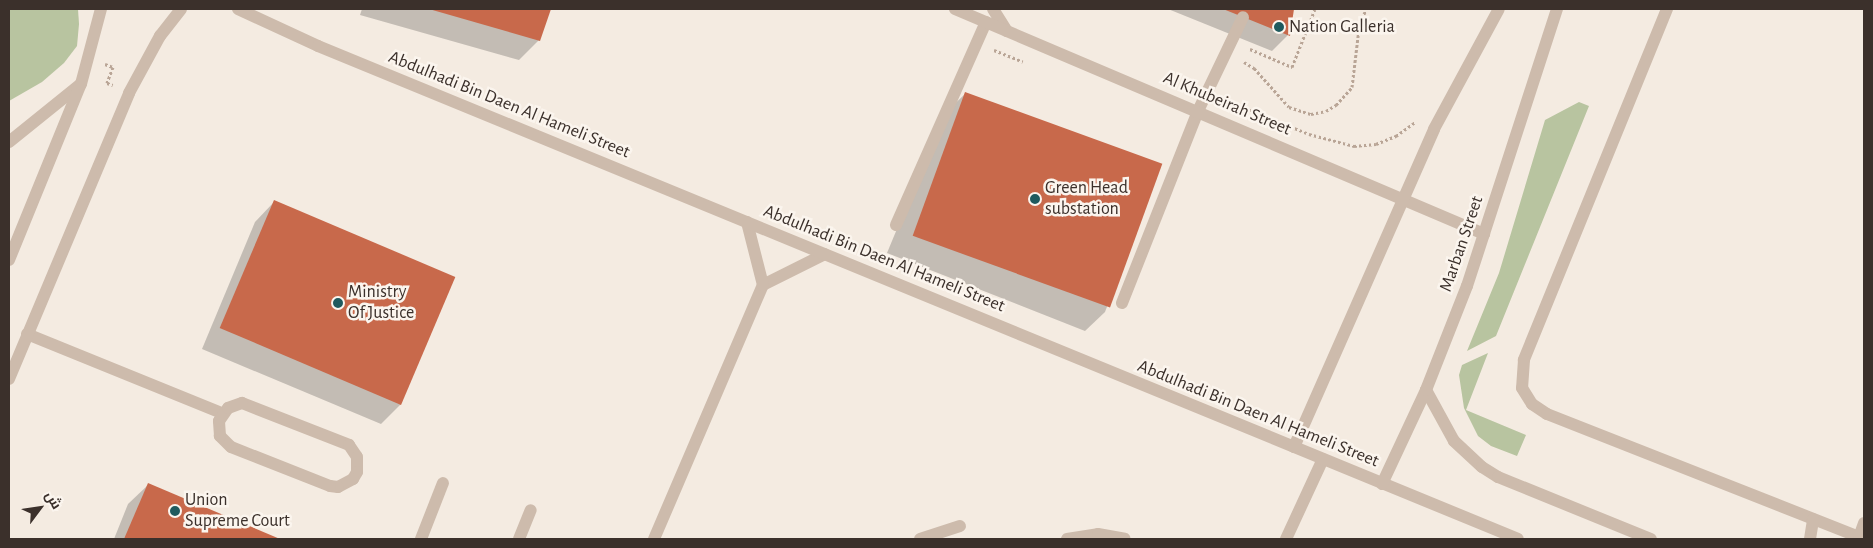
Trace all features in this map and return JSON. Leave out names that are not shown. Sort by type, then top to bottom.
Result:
[{"type":"street","points":[[9,260],[81,84],[90,57],[101,9]]},
{"type":"street","points":[[9,380],[129,93],[160,36],[181,9]]},
{"type":"street","name":"Abdulhadi Bin Daen Al Hameli Street","points":[[238,9],[291,35],[1518,539]]},
{"type":"street","name":"Al Khubeirah Street","points":[[955,9],[1403,197],[1484,234]]},
{"type":"street","points":[[993,9],[1007,30]]},
{"type":"street","points":[[1294,447],[1434,129],[1499,9]]},
{"type":"street","name":"Marban Street","points":[[1382,484],[1426,390],[1484,234],[1557,9]]},
{"type":"street","points":[[1667,9],[1524,360],[1522,388],[1532,404],[1547,414],[1861,538],[1864,523]]},
{"type":"street","points":[[1122,303],[1198,111],[1243,17]]},
{"type":"street","points":[[896,225],[986,22]]},
{"type":"street","points":[[9,142],[81,84]]},
{"type":"street","points":[[654,539],[763,285],[747,222]]},
{"type":"street","points":[[763,285],[825,254]]},
{"type":"street","points":[[27,334],[222,413]]},
{"type":"street","points":[[1426,390],[1454,441],[1482,467],[1498,477],[1651,539]]},
{"type":"street","points":[[235,404],[250,404],[342,442],[357,457],[357,472],[346,485],[330,486],[238,450],[220,436],[219,420],[222,413],[235,404]]},
{"type":"street","points":[[1286,539],[1323,459]]},
{"type":"street","points":[[421,539],[443,483]]},
{"type":"street","points":[[519,539],[531,510]]},
{"type":"street","points":[[1810,539],[1813,519]]},
{"type":"street","points":[[920,539],[934,537],[960,526]]},
{"type":"street","points":[[1067,539],[1098,534],[1125,539]]},
{"type":"path","points":[[1243,53],[1245,47],[1292,67],[1314,9]]},
{"type":"path","points":[[1237,68],[1240,59],[1254,68],[1280,100],[1294,109],[1311,114],[1326,111],[1336,105],[1352,87],[1359,28],[1366,9]]},
{"type":"path","points":[[90,57],[113,67],[107,82],[129,93]]},
{"type":"path","points":[[1226,93],[1230,102],[1324,139],[1354,146],[1376,144],[1396,136],[1416,121]]},
{"type":"green space","points":[[9,9],[78,9],[79,24],[77,46],[64,63],[42,82],[9,101]]},
{"type":"green space","points":[[1579,102],[1589,106],[1496,336],[1467,351],[1499,273],[1545,120]]},
{"type":"green space","points":[[1488,353],[1466,410],[1526,435],[1517,456],[1491,446],[1478,436],[1464,408],[1459,375],[1462,365]]},
{"type":"building","points":[[429,9],[551,9],[540,41]]},
{"type":"building","name":"Nation Galleria","points":[[1223,9],[1294,9],[1290,36],[1243,17]]},
{"type":"building","name":"Green Head substation","points":[[965,92],[1162,164],[1110,308],[913,236]]},
{"type":"building","name":"Ministry Of Justice","points":[[274,200],[455,277],[401,405],[220,328]]},
{"type":"building","name":"Union Supreme Court","points":[[148,483],[280,539],[124,539]]},
{"type":"place","name":"Nation Galleria","points":[[1279,27]]},
{"type":"place","name":"Green Head substation","points":[[1035,199]]},
{"type":"place","name":"Ministry Of Justice","points":[[338,303]]},
{"type":"place","name":"Union Supreme Court","points":[[175,511]]}]
